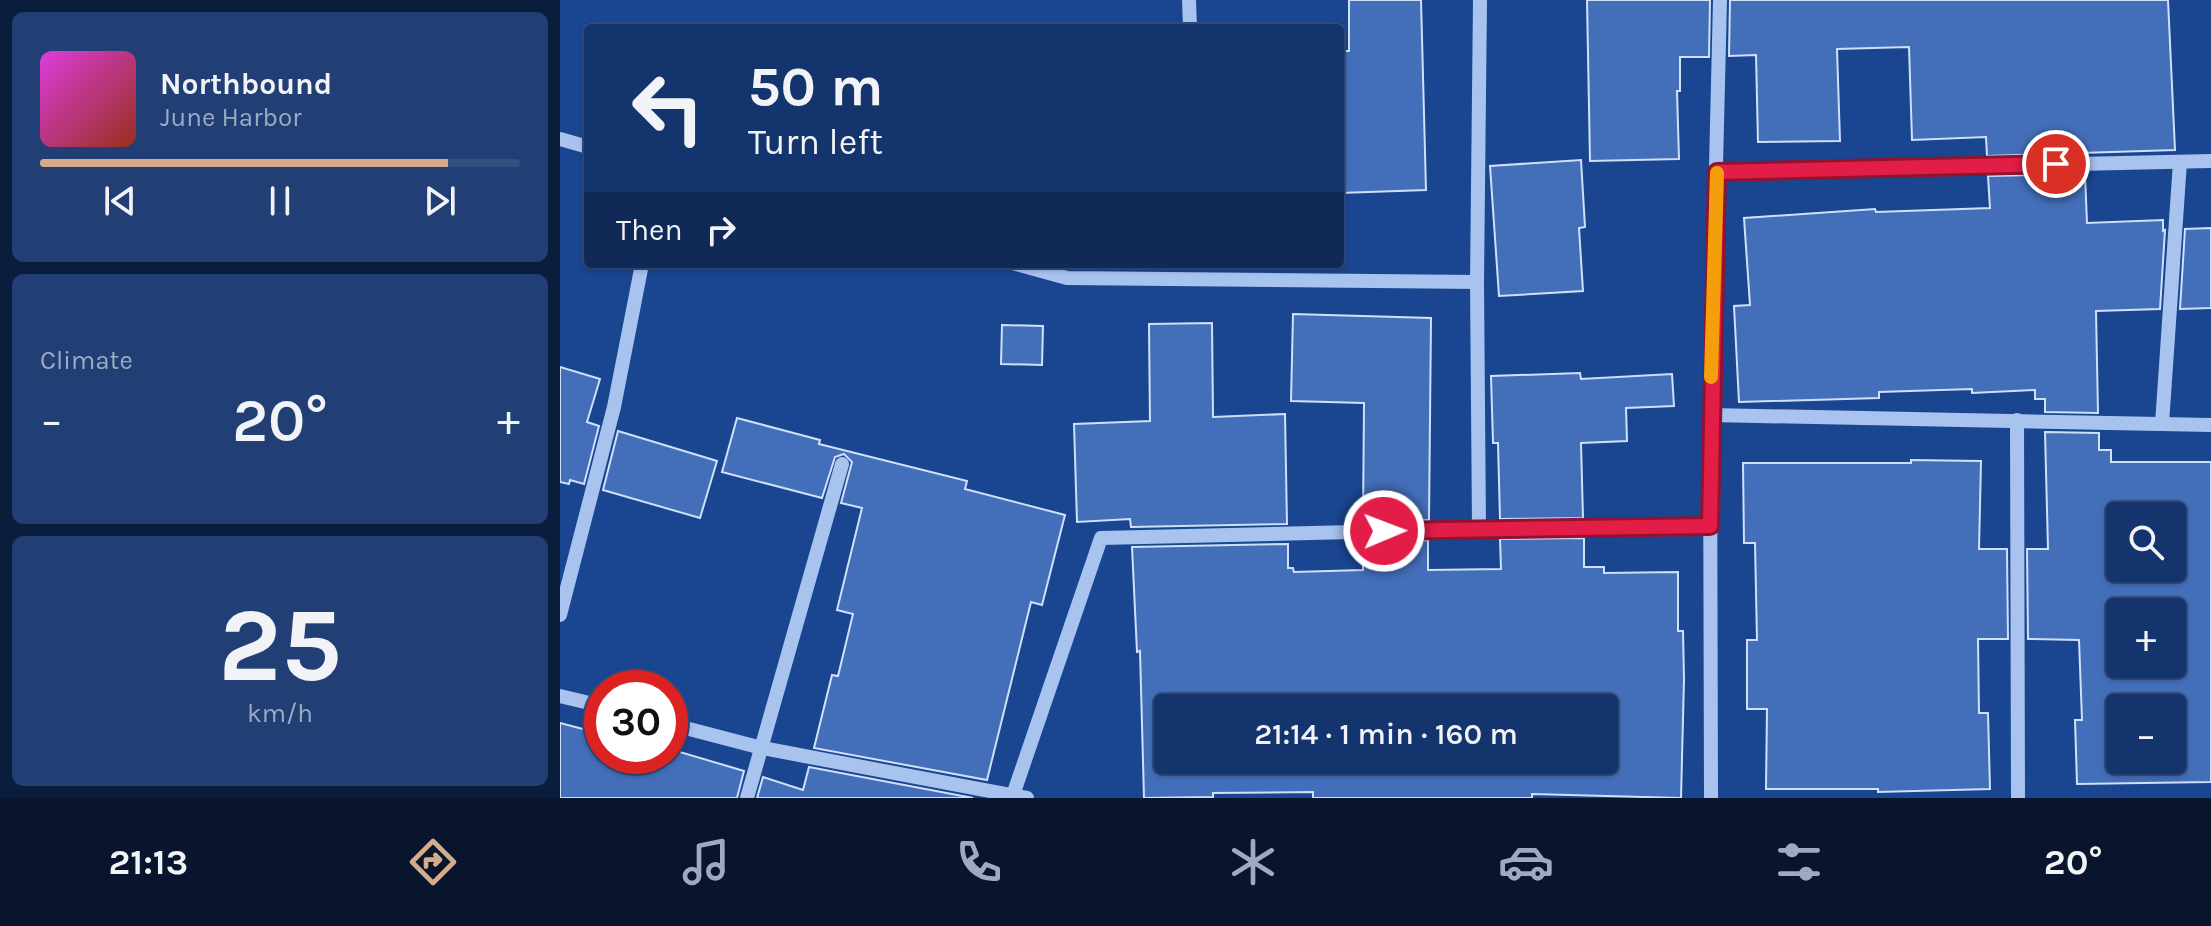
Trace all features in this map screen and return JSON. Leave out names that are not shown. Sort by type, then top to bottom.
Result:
[{"type":"street","points":[[1189,0],[1190,24]]},
{"type":"street","points":[[1479,529],[1477,282],[1480,0]]},
{"type":"street","points":[[1711,798],[1710,415],[1720,0]]},
{"type":"street","points":[[560,139],[584,146]]},
{"type":"street","points":[[1717,172],[2211,161]]},
{"type":"street","points":[[2162,424],[2180,162]]},
{"type":"street","points":[[560,615],[614,407],[641,268]]},
{"type":"street","points":[[1031,268],[1067,278],[1199,271],[1477,282]]},
{"type":"street","points":[[1710,415],[2211,425]]},
{"type":"street","points":[[2017,420],[2018,798]]},
{"type":"street","points":[[747,798],[842,464]]},
{"type":"street","points":[[688,729],[762,748],[1017,797],[1101,538],[1710,526]]},
{"type":"street","points":[[560,696],[584,702]]},
{"type":"building","points":[[1349,0],[1421,0],[1426,190],[1344,193],[1344,51],[1349,51]]},
{"type":"building","points":[[1587,0],[1710,0],[1709,57],[1680,57],[1680,91],[1677,91],[1679,159],[1590,161]]},
{"type":"building","points":[[1730,0],[2168,0],[2175,150],[1987,156],[1986,137],[1912,140],[1909,47],[1837,49],[1840,141],[1758,142],[1756,55],[1729,56]]},
{"type":"building","points":[[1581,160],[1585,227],[1579,228],[1583,291],[1499,296],[1490,166]]},
{"type":"building","points":[[2085,174],[2087,223],[2163,220],[2165,230],[2160,309],[2096,311],[2098,413],[2045,412],[2045,399],[2035,399],[2035,390],[1879,392],[1879,398],[1739,402],[1734,306],[1750,305],[1744,218],[1875,209],[1876,212],[1990,208],[1988,176]]},
{"type":"building","points":[[2211,228],[2211,308],[2180,309],[2185,229]]},
{"type":"building","points":[[1293,314],[1431,318],[1429,520],[1363,522],[1364,403],[1291,401]]},
{"type":"building","points":[[1212,323],[1213,417],[1285,414],[1287,524],[1131,527],[1130,519],[1077,522],[1074,424],[1150,421],[1149,324]]},
{"type":"building","points":[[1002,325],[1043,326],[1042,365],[1001,364]]},
{"type":"building","points":[[560,367],[600,379],[587,422],[599,426],[584,484],[570,480],[569,484],[560,482]]},
{"type":"building","points":[[1580,373],[1581,379],[1672,374],[1674,406],[1626,408],[1627,441],[1581,443],[1583,518],[1500,519],[1498,443],[1493,443],[1491,376]]},
{"type":"building","points":[[737,418],[820,440],[819,444],[967,481],[965,489],[1065,515],[1042,605],[1031,602],[987,780],[814,748],[832,675],[838,676],[853,614],[837,610],[862,508],[841,503],[852,462],[844,454],[835,457],[822,498],[722,472]]},
{"type":"building","points":[[618,431],[717,461],[700,518],[603,490]]},
{"type":"building","points":[[2045,432],[2099,433],[2099,450],[2111,450],[2111,462],[2211,462],[2211,782],[2077,784],[2075,720],[2082,720],[2079,640],[2028,639],[2027,549],[2048,549]]},
{"type":"building","points":[[1911,460],[1981,461],[1979,549],[2007,549],[2008,639],[1978,639],[1979,713],[1988,713],[1990,789],[1878,792],[1878,789],[1766,789],[1767,709],[1747,709],[1747,640],[1757,640],[1755,543],[1744,543],[1743,463],[1911,463]]},
{"type":"building","points":[[1584,538],[1584,567],[1604,567],[1604,573],[1678,572],[1678,631],[1683,631],[1684,679],[1681,798],[1532,794],[1532,798],[1313,798],[1313,792],[1213,793],[1213,797],[1144,798],[1140,651],[1137,652],[1132,547],[1288,544],[1288,568],[1293,568],[1294,572],[1363,570],[1363,542],[1428,540],[1428,570],[1501,569],[1500,539]]},
{"type":"building","points":[[560,723],[584,729],[584,774],[688,774],[688,754],[744,771],[737,798],[560,798]]},
{"type":"building","points":[[809,767],[973,798],[757,798],[763,777],[803,790]]},
{"type":"slow traffic","points":[[1711,377],[1717,173]]},
{"type":"route","points":[[1384,531],[1710,526],[1717,172],[2056,164]]}]
